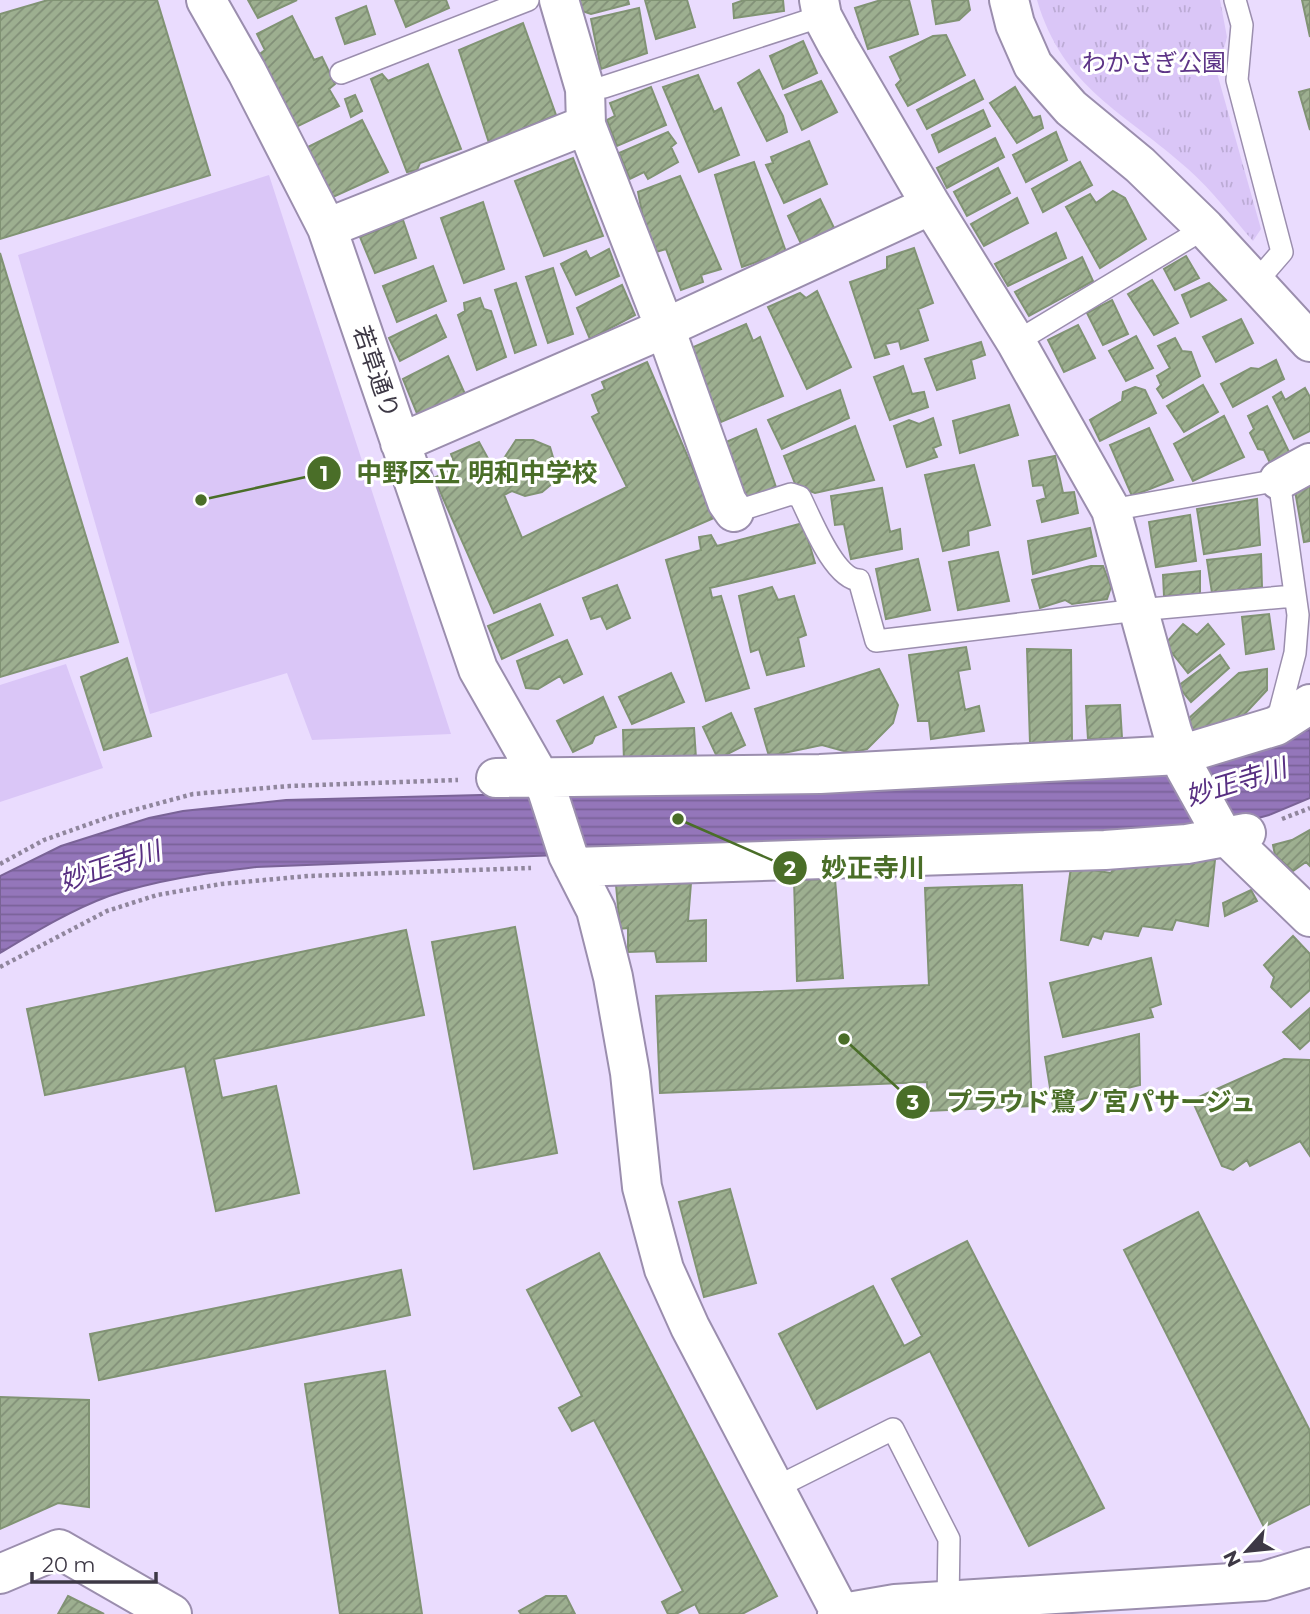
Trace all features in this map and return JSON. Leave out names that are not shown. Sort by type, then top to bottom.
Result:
[{"type":"street","name":"若草通り","points":[[206,0],[247,72],[327,228],[478,669],[542,783],[571,861],[596,911],[613,977],[630,1073],[642,1187],[664,1269],[690,1327],[839,1614]]},
{"type":"street","points":[[559,0],[585,107],[727,502],[734,512]]},
{"type":"street","points":[[1009,0],[1015,24],[1033,65],[1071,107],[1140,165],[1205,228],[1310,342]]},
{"type":"street","points":[[821,8],[931,205],[1016,342],[1111,510],[1183,762],[1234,833],[1310,917]]},
{"type":"street","points":[[327,228],[585,107]]},
{"type":"street","points":[[400,443],[665,328],[931,205]]},
{"type":"street","points":[[496,778],[542,783],[1183,762],[1276,726],[1310,704]]},
{"type":"street","points":[[571,861],[1105,850],[1234,833]]},
{"type":"street","points":[[0,1574],[59,1549],[172,1614]]},
{"type":"street","points":[[839,1614],[895,1604],[1264,1581],[1310,1567]]},
{"type":"lane","points":[[341,73],[528,0]]},
{"type":"lane","points":[[1235,0],[1242,25],[1237,80],[1282,252],[1256,282]]},
{"type":"lane","points":[[585,107],[604,87],[821,8]]},
{"type":"lane","points":[[1016,342],[1205,228]]},
{"type":"lane","points":[[1111,510],[1295,472],[1294,596],[1298,615],[1295,653],[1276,726]]},
{"type":"lane","points":[[734,512],[791,494],[800,497],[838,569],[850,580],[859,580],[876,641],[1294,596]]},
{"type":"lane","points":[[775,1488],[893,1429],[949,1539],[948,1602]]},
{"type":"path","points":[[0,864],[44,840],[112,816],[193,794],[290,786],[496,778]]},
{"type":"path","points":[[0,967],[107,911],[157,895],[221,884],[571,861]]},
{"type":"green space","name":"わかさぎ公園","points":[[1037,0],[1220,0],[1227,37],[1217,73],[1261,229],[1253,241],[1197,177],[1119,114],[1080,78],[1048,30]]},
{"type":"green space","points":[[269,175],[451,734],[312,740],[287,673],[150,714],[18,255]]},
{"type":"green space","points":[[66,664],[103,768],[0,802],[0,685]]},
{"type":"water","points":[[1310,721],[1310,798],[1269,815],[1219,829],[256,867],[163,881],[109,896],[40,929],[0,953],[0,876],[61,846],[149,818],[183,811],[286,800],[785,787]]},
{"type":"building","points":[[48,0],[157,0],[210,175],[0,239],[0,14]]},
{"type":"building","points":[[248,0],[297,0],[258,18]]},
{"type":"building","points":[[395,0],[446,0],[449,8],[406,27]]},
{"type":"building","points":[[579,0],[628,0],[629,4],[591,14],[582,11]]},
{"type":"building","points":[[645,0],[687,0],[695,27],[656,39]]},
{"type":"building","points":[[744,0],[783,0],[784,11],[734,18],[733,4]]},
{"type":"building","points":[[881,0],[909,0],[918,34],[868,49],[855,8]]},
{"type":"building","points":[[932,0],[968,0],[970,10],[959,20],[936,24]]},
{"type":"building","points":[[1302,0],[1310,0],[1310,37]]},
{"type":"building","points":[[366,6],[375,34],[345,44],[336,18]]},
{"type":"building","points":[[639,8],[647,53],[601,69],[591,19]]},
{"type":"building","points":[[292,16],[314,60],[322,57],[335,84],[329,89],[339,106],[292,129],[257,56],[265,50],[257,34]]},
{"type":"building","points":[[523,23],[556,115],[489,143],[459,50]]},
{"type":"building","points":[[946,35],[965,75],[908,106],[896,85],[901,80],[890,57],[933,36]]},
{"type":"building","points":[[803,41],[817,73],[783,89],[770,56]]},
{"type":"building","points":[[428,64],[461,149],[420,163],[417,170],[407,172],[371,79],[382,74],[388,81]]},
{"type":"building","points":[[759,70],[783,116],[787,132],[767,141],[738,83]]},
{"type":"building","points":[[698,75],[714,112],[721,108],[739,155],[699,172],[663,87]]},
{"type":"building","points":[[974,80],[983,99],[927,129],[917,110]]},
{"type":"building","points":[[821,81],[837,112],[802,130],[785,95]]},
{"type":"building","points":[[651,87],[666,125],[617,146],[607,120],[615,116],[610,103]]},
{"type":"building","points":[[1015,87],[1033,118],[1040,116],[1043,128],[1017,143],[990,103]]},
{"type":"building","points":[[1310,89],[1310,130],[1299,92]]},
{"type":"building","points":[[355,95],[362,111],[351,117],[345,99]]},
{"type":"building","points":[[983,110],[990,126],[939,152],[932,135]]},
{"type":"building","points":[[362,120],[388,172],[333,197],[306,148]]},
{"type":"building","points":[[668,132],[676,143],[671,147],[678,162],[648,179],[644,172],[630,179],[619,153]]},
{"type":"building","points":[[1056,132],[1067,160],[1026,182],[1013,155]]},
{"type":"building","points":[[995,138],[1004,157],[947,188],[937,168]]},
{"type":"building","points":[[809,141],[827,184],[784,203],[766,165],[773,163],[771,157]]},
{"type":"building","points":[[573,158],[603,236],[544,256],[515,181]]},
{"type":"building","points":[[754,162],[786,252],[742,267],[715,175]]},
{"type":"building","points":[[1080,162],[1092,185],[1043,212],[1032,189]]},
{"type":"building","points":[[998,168],[1010,193],[967,216],[954,192]]},
{"type":"building","points":[[680,176],[721,269],[701,275],[703,282],[681,290],[666,249],[656,252],[644,223],[638,192]]},
{"type":"building","points":[[1113,191],[1125,198],[1146,239],[1100,268],[1066,207],[1090,194],[1096,203]]},
{"type":"building","points":[[1017,198],[1028,223],[984,246],[971,224]]},
{"type":"building","points":[[820,199],[836,232],[803,248],[788,216]]},
{"type":"building","points":[[483,202],[504,269],[464,283],[441,218]]},
{"type":"building","points":[[403,220],[416,258],[375,273],[360,237]]},
{"type":"building","points":[[1056,233],[1066,258],[1008,286],[995,264]]},
{"type":"building","points":[[914,248],[933,303],[918,309],[928,340],[901,349],[899,341],[885,344],[889,354],[875,358],[850,282],[887,269],[887,257]]},
{"type":"building","points":[[609,249],[619,276],[576,295],[561,264],[586,251],[590,259]]},
{"type":"building","points":[[0,253],[118,642],[0,677]]},
{"type":"building","points":[[1186,256],[1199,278],[1175,290],[1164,269]]},
{"type":"building","points":[[1082,257],[1093,281],[1029,316],[1015,292]]},
{"type":"building","points":[[433,266],[446,301],[397,322],[383,286]]},
{"type":"building","points":[[553,268],[573,334],[548,343],[526,277]]},
{"type":"building","points":[[1152,280],[1178,323],[1154,335],[1128,294]]},
{"type":"building","points":[[516,283],[536,345],[515,353],[495,290]]},
{"type":"building","points":[[1209,283],[1226,300],[1191,317],[1182,295]]},
{"type":"building","points":[[622,285],[635,315],[590,339],[577,308]]},
{"type":"building","points":[[817,291],[851,367],[807,389],[768,307],[800,293],[806,298]]},
{"type":"building","points":[[480,298],[484,309],[491,311],[506,357],[477,370],[458,315],[465,311],[464,303]]},
{"type":"building","points":[[1112,300],[1128,334],[1103,345],[1087,313]]},
{"type":"building","points":[[436,315],[446,337],[400,361],[389,338]]},
{"type":"building","points":[[1241,319],[1253,343],[1216,362],[1203,337]]},
{"type":"building","points":[[746,324],[753,341],[760,337],[783,396],[721,422],[689,349]]},
{"type":"building","points":[[1078,325],[1095,358],[1064,372],[1048,340]]},
{"type":"building","points":[[1136,336],[1153,368],[1126,381],[1109,351]]},
{"type":"building","points":[[1175,338],[1182,351],[1191,352],[1200,376],[1163,398],[1157,389],[1161,385],[1157,376],[1170,368],[1158,346]]},
{"type":"building","points":[[981,342],[985,355],[971,360],[975,378],[937,390],[925,359]]},
{"type":"building","points":[[448,356],[465,394],[418,416],[403,379]]},
{"type":"building","points":[[1276,360],[1284,379],[1233,407],[1221,384],[1251,368],[1259,369]]},
{"type":"building","points":[[647,362],[714,518],[494,613],[434,478],[456,467],[451,454],[479,442],[491,464],[499,466],[516,440],[533,440],[550,447],[555,464],[554,482],[542,492],[525,496],[512,491],[504,495],[522,538],[627,487],[592,417],[599,413],[592,395],[605,389],[602,382]]},
{"type":"building","points":[[903,366],[912,394],[924,392],[928,407],[890,420],[874,377]]},
{"type":"building","points":[[1203,385],[1218,412],[1184,432],[1167,406]]},
{"type":"building","points":[[1135,387],[1145,390],[1156,413],[1100,441],[1090,420],[1122,401],[1123,392]]},
{"type":"building","points":[[1305,388],[1310,397],[1310,431],[1294,439],[1273,397],[1281,392],[1285,400]]},
{"type":"building","points":[[840,390],[849,418],[782,449],[768,420]]},
{"type":"building","points":[[1009,405],[1018,435],[960,453],[953,421]]},
{"type":"building","points":[[1267,406],[1290,454],[1271,465],[1264,450],[1258,449],[1250,433],[1254,429],[1248,416]]},
{"type":"building","points":[[1224,416],[1244,457],[1193,481],[1174,444]]},
{"type":"building","points":[[933,418],[941,445],[933,448],[937,457],[907,467],[894,426],[909,420],[919,424]]},
{"type":"building","points":[[855,426],[874,480],[815,493],[796,486],[784,456]]},
{"type":"building","points":[[1149,428],[1173,480],[1132,496],[1110,445]]},
{"type":"building","points":[[756,429],[777,490],[737,502],[719,445]]},
{"type":"building","points":[[1055,456],[1063,493],[1074,492],[1078,513],[1042,522],[1037,501],[1046,498],[1043,485],[1033,486],[1029,461]]},
{"type":"building","points":[[974,465],[990,525],[968,531],[969,545],[943,551],[925,475]]},
{"type":"building","points":[[1310,486],[1310,541],[1304,542],[1295,491]]},
{"type":"building","points":[[882,488],[890,532],[900,529],[902,549],[851,559],[844,524],[835,525],[831,496]]},
{"type":"building","points":[[1257,499],[1260,545],[1204,554],[1197,509]]},
{"type":"building","points":[[1190,515],[1196,561],[1156,567],[1149,522]]},
{"type":"building","points":[[803,523],[815,563],[710,588],[712,598],[721,596],[749,688],[706,701],[666,560],[701,550],[699,537],[711,535],[717,546]]},
{"type":"building","points":[[1090,528],[1096,556],[1033,574],[1028,541]]},
{"type":"building","points":[[998,552],[1009,601],[958,610],[949,562]]},
{"type":"building","points":[[1261,554],[1262,587],[1212,593],[1207,560]]},
{"type":"building","points":[[918,559],[930,610],[886,619],[876,569]]},
{"type":"building","points":[[1091,566],[1103,566],[1111,587],[1107,599],[1072,604],[1065,600],[1040,608],[1032,580]]},
{"type":"building","points":[[1200,571],[1200,594],[1164,596],[1163,575]]},
{"type":"building","points":[[617,585],[630,618],[607,629],[601,616],[591,619],[583,598]]},
{"type":"building","points":[[772,587],[778,600],[794,596],[806,635],[798,638],[804,666],[767,675],[759,649],[751,652],[739,596]]},
{"type":"building","points":[[540,604],[553,635],[502,659],[488,626]]},
{"type":"building","points":[[1269,614],[1274,649],[1246,654],[1242,617]]},
{"type":"building","points":[[1183,624],[1197,635],[1208,624],[1224,644],[1188,673],[1165,644]]},
{"type":"building","points":[[567,640],[582,674],[564,683],[560,676],[538,689],[526,688],[517,661]]},
{"type":"building","points":[[966,647],[970,669],[958,671],[965,710],[979,706],[984,731],[931,739],[929,721],[918,721],[909,655]]},
{"type":"building","points":[[1027,649],[1071,650],[1072,741],[1030,743]]},
{"type":"building","points":[[1220,655],[1229,668],[1191,702],[1178,686]]},
{"type":"building","points":[[127,658],[151,736],[104,750],[81,677]]},
{"type":"building","points":[[879,669],[898,705],[893,723],[867,749],[851,753],[822,745],[769,756],[755,709]]},
{"type":"building","points":[[1267,669],[1267,690],[1228,732],[1196,745],[1189,718],[1239,673]]},
{"type":"building","points":[[671,673],[684,702],[632,724],[619,697]]},
{"type":"building","points":[[603,697],[616,727],[595,736],[592,743],[573,752],[557,721]]},
{"type":"building","points":[[1120,705],[1122,738],[1088,739],[1086,706]]},
{"type":"building","points":[[731,713],[745,745],[718,759],[703,727]]},
{"type":"building","points":[[694,728],[696,758],[624,761],[623,730]]},
{"type":"building","points":[[1310,830],[1310,866],[1306,862],[1293,871],[1275,855],[1273,845],[1292,840]]},
{"type":"building","points":[[1215,860],[1208,926],[1176,920],[1172,930],[1142,926],[1138,936],[1104,931],[1101,939],[1092,936],[1088,945],[1061,940],[1071,867],[1111,873],[1116,864]]},
{"type":"building","points":[[835,879],[843,978],[797,981],[794,880]]},
{"type":"building","points":[[691,883],[688,921],[706,920],[706,961],[657,962],[655,951],[628,952],[628,928],[620,929],[616,885]]},
{"type":"building","points":[[1022,885],[1032,1106],[928,1111],[927,1082],[660,1093],[656,996],[929,985],[925,888]]},
{"type":"building","points":[[1251,890],[1257,901],[1225,916],[1223,903]]},
{"type":"building","points":[[515,927],[557,1153],[474,1169],[432,942]]},
{"type":"building","points":[[406,930],[424,1015],[214,1059],[222,1098],[276,1086],[299,1193],[216,1211],[185,1066],[45,1095],[27,1009]]},
{"type":"building","points":[[1293,936],[1310,954],[1310,990],[1291,1007],[1271,987],[1274,977],[1264,965]]},
{"type":"building","points":[[1151,958],[1161,1004],[1150,1008],[1153,1017],[1063,1037],[1050,983]]},
{"type":"building","points":[[1310,1008],[1310,1040],[1300,1049],[1283,1032]]},
{"type":"building","points":[[1139,1034],[1140,1085],[1053,1106],[1045,1057]]},
{"type":"building","points":[[1284,1059],[1310,1060],[1310,1156],[1300,1141],[1250,1166],[1247,1160],[1233,1170],[1222,1166],[1192,1100]]},
{"type":"building","points":[[730,1189],[756,1283],[704,1297],[679,1202]]},
{"type":"building","points":[[1198,1212],[1310,1431],[1310,1504],[1264,1527],[1124,1250]]},
{"type":"building","points":[[967,1241],[1104,1508],[1029,1546],[930,1351],[817,1409],[779,1334],[873,1286],[904,1346],[922,1336],[892,1279]]},
{"type":"building","points":[[599,1253],[777,1596],[742,1614],[700,1614],[695,1604],[676,1614],[668,1614],[662,1602],[683,1591],[594,1420],[572,1431],[559,1408],[582,1396],[527,1290]]},
{"type":"building","points":[[401,1270],[410,1315],[99,1380],[90,1334]]},
{"type":"building","points":[[385,1371],[422,1614],[340,1614],[305,1384]]},
{"type":"building","points":[[0,1397],[89,1400],[89,1507],[58,1503],[0,1529]]},
{"type":"building","points":[[68,1596],[104,1614],[58,1614]]},
{"type":"building","points":[[546,1596],[566,1596],[575,1614],[521,1614],[519,1611]]},
{"type":"place","name":"中野区立 明和中学校","points":[[201,500]]},
{"type":"place","name":"妙正寺川","points":[[678,819]]},
{"type":"place","name":"プラウド鷺ノ宮パサージュ","points":[[844,1039]]}]
